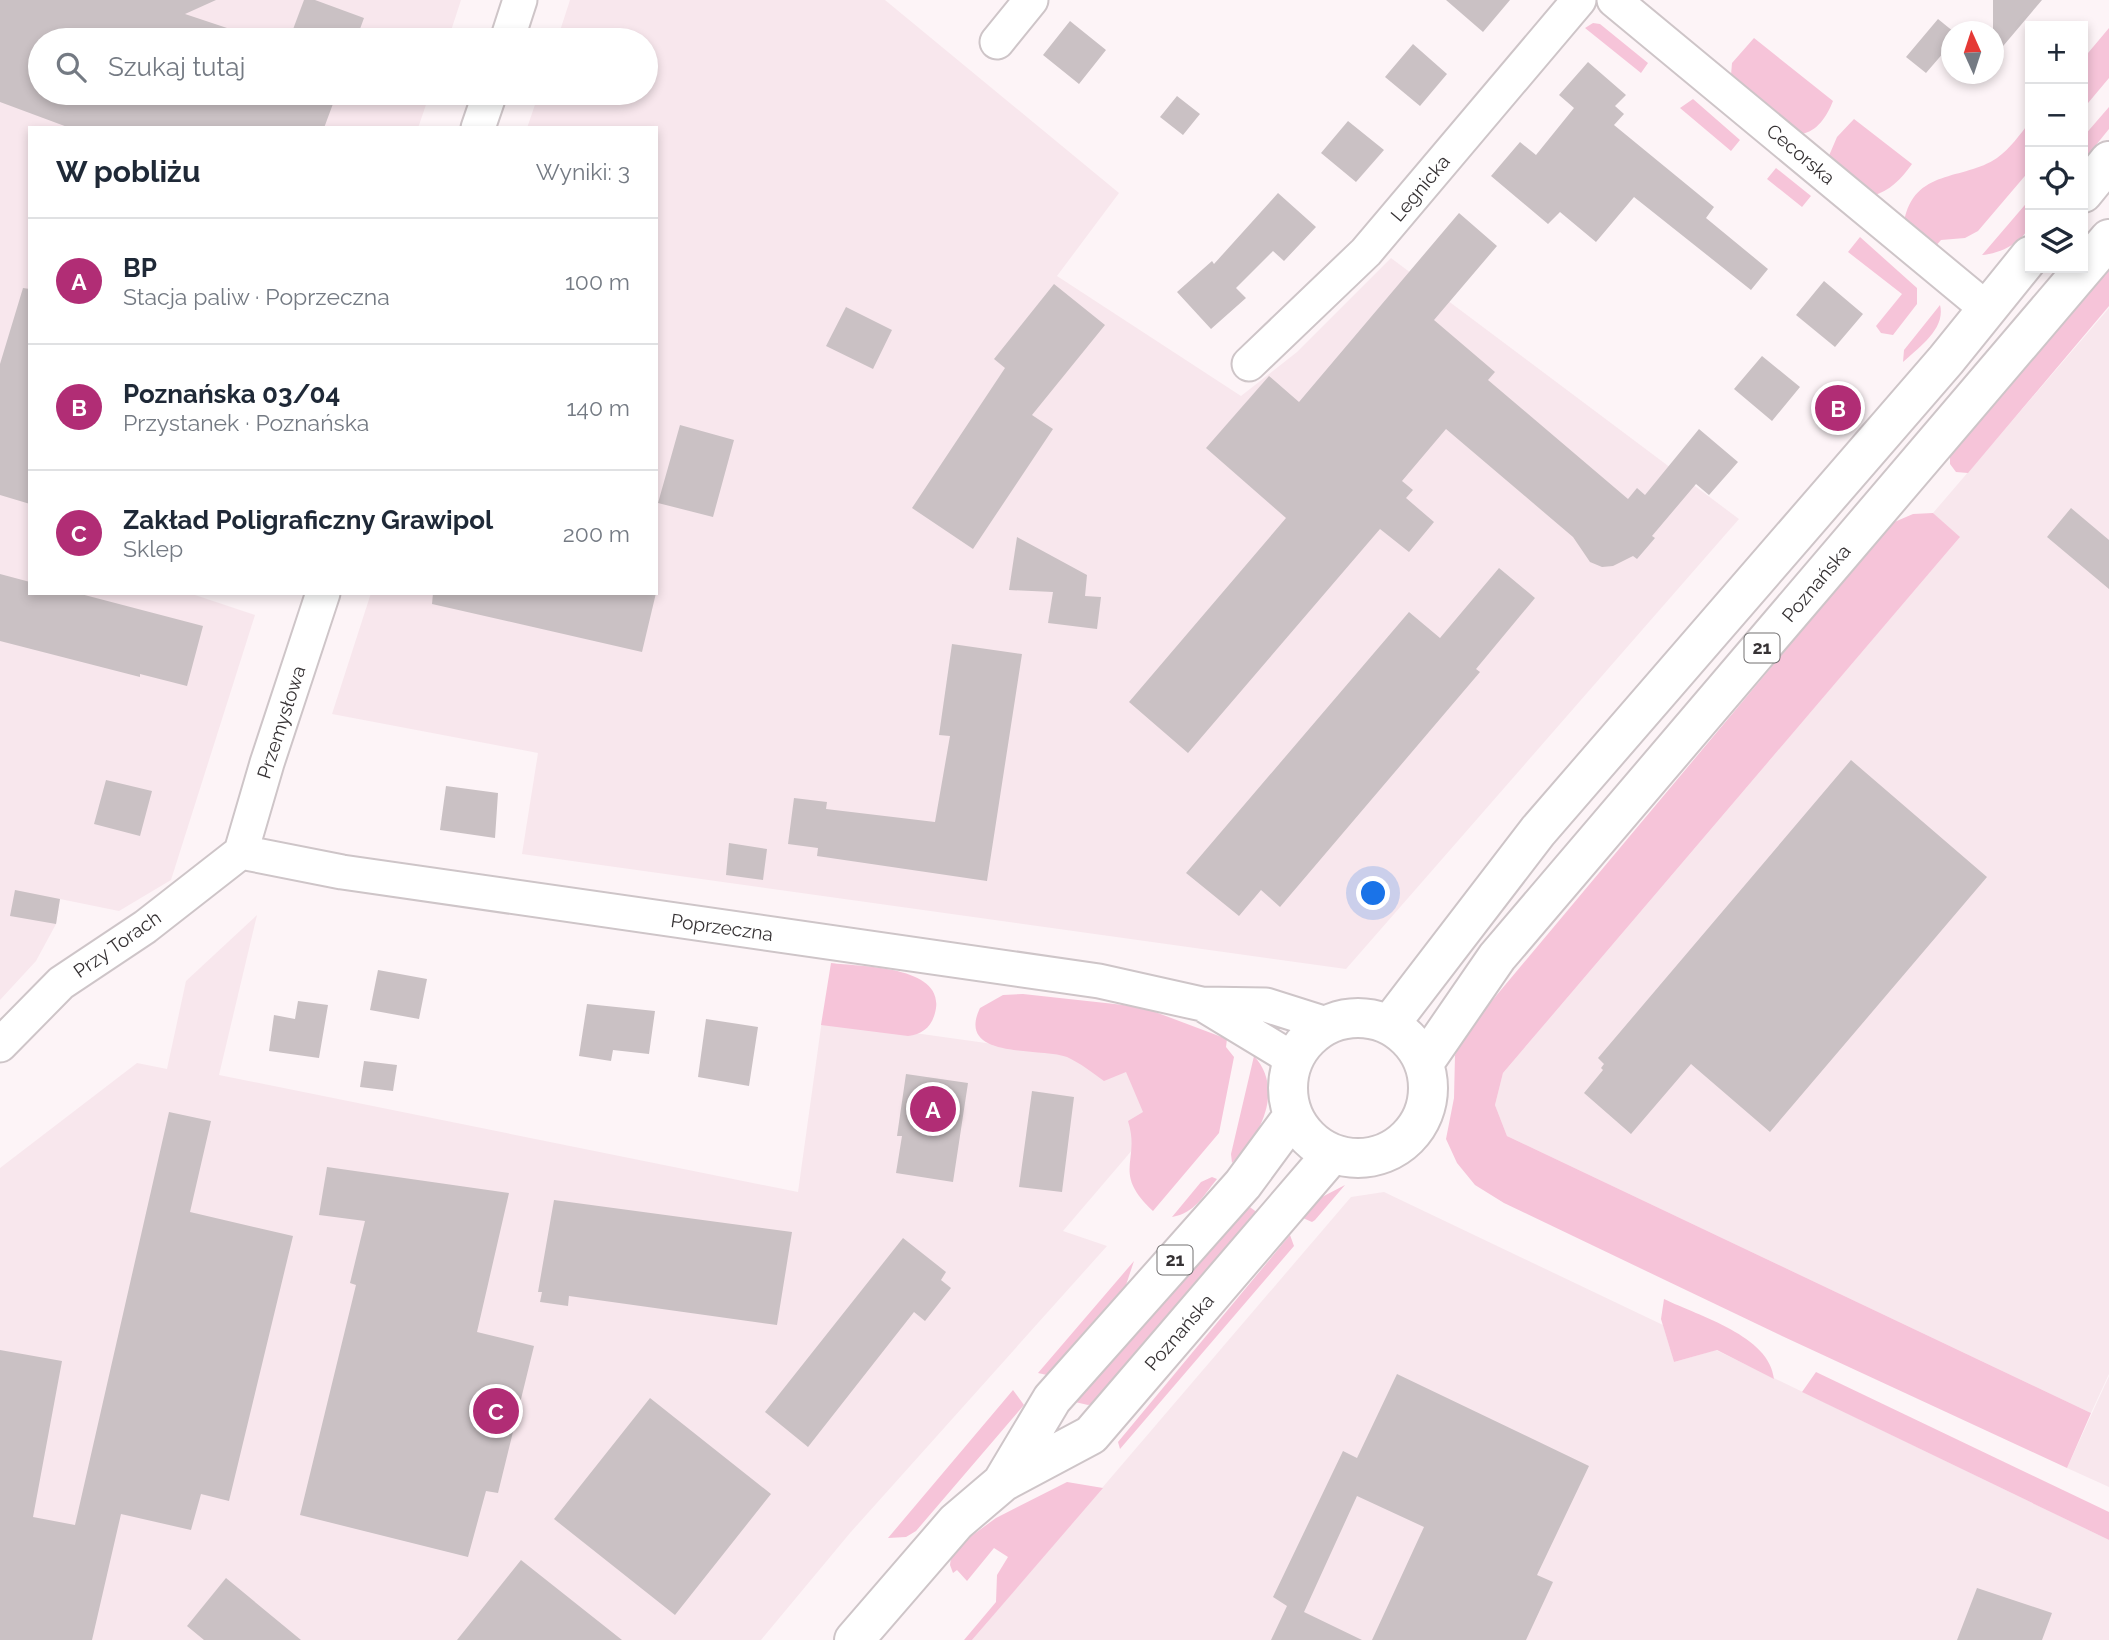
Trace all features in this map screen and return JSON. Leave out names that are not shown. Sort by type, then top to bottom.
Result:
[{"type":"main road","points":[[2088,187],[2109,161]]},
{"type":"main road","name":"Poznańska","points":[[1424,1063],[1497,957],[2109,239]]},
{"type":"main road","name":"21","points":[[1390,1024],[1547,821],[1947,360],[2025,262]]},
{"type":"main road","points":[[1348,1017],[1369,1018],[1390,1024],[1411,1041],[1424,1063],[1428,1084],[1427,1105],[1418,1125],[1405,1141],[1383,1154],[1357,1158],[1332,1154],[1309,1139],[1293,1116],[1287,1097],[1287,1078],[1293,1059],[1307,1038],[1326,1024],[1348,1017]]},
{"type":"main road","name":"Poznańska","points":[[1003,1482],[1052,1399],[1243,1184],[1293,1116]]},
{"type":"main road","name":"Poznańska","points":[[854,1640],[957,1522],[1003,1482],[1091,1434],[1332,1154]]},
{"type":"street","points":[[511,28],[520,0]]},
{"type":"street","points":[[997,42],[1031,0]]},
{"type":"street","name":"Legnicka","points":[[1249,364],[1366,252],[1579,0]]},
{"type":"street","name":"Cecorska","points":[[1614,0],[1987,309]]},
{"type":"street","points":[[479,126],[485,105]]},
{"type":"street","name":"Przemysłowa","points":[[242,852],[267,763],[322,595]]},
{"type":"street","name":"Poprzeczna","points":[[242,852],[342,872],[1099,981],[1202,1004],[1266,1005],[1326,1024]]},
{"type":"street","name":"Przy Torach","points":[[0,1045],[61,983],[145,927],[242,852]]},
{"type":"street","name":"Poprzeczna","points":[[1202,1004],[1293,1059]]},
{"type":"shaded area","points":[[0,0],[461,0],[452,28],[28,28],[28,105],[426,105],[419,126],[28,126],[28,595],[195,595],[255,615],[171,880],[119,911],[60,899],[56,924],[36,961],[0,1000]]},
{"type":"shaded area","points":[[570,0],[885,0],[1119,193],[1057,276],[1241,396],[1297,352],[1391,258],[1739,519],[1346,969],[522,854],[538,753],[332,714],[370,595],[658,595],[658,126],[528,126],[535,105],[658,105],[658,28],[561,28]]},
{"type":"shaded area","points":[[1593,23],[1600,24],[1648,63],[1641,73],[1585,28]]},
{"type":"shaded area","points":[[2109,28],[2109,78],[2088,103],[2088,84],[2088,53]]},
{"type":"shaded area","points":[[1754,38],[1833,101],[1817,127],[1801,134],[1731,75],[1732,63]]},
{"type":"shaded area","points":[[1693,99],[1740,140],[1731,151],[1680,108]]},
{"type":"shaded area","points":[[2109,107],[2109,129],[2088,155],[2088,131]]},
{"type":"shaded area","points":[[1854,119],[1912,164],[1895,184],[1872,196],[1828,158],[1837,137]]},
{"type":"shaded area","points":[[2025,128],[2025,176],[1978,231],[1965,238],[1941,240],[1935,247],[1904,222],[1909,205],[1918,192],[1929,184],[1984,165],[2011,146]]},
{"type":"shaded area","points":[[1776,168],[1811,196],[1802,207],[1767,179]]},
{"type":"shaded area","points":[[2025,205],[2024,235],[2004,249],[1982,255]]},
{"type":"shaded area","points":[[1860,237],[1917,288],[1917,304],[1893,335],[1881,333],[1876,326],[1902,294],[1848,252]]},
{"type":"shaded area","points":[[2109,267],[2109,306],[1968,473],[1956,472],[1950,464],[1950,454]]},
{"type":"shaded area","points":[[1940,305],[1941,314],[1935,330],[1903,362],[1904,350]]},
{"type":"shaded area","points":[[2109,308],[2109,1374],[2091,1413],[1507,1136],[1495,1105],[1503,1073],[1959,538],[1933,513]]},
{"type":"shaded area","points":[[1933,513],[1960,537],[1503,1073],[1495,1105],[1507,1136],[2091,1413],[2067,1468],[1504,1203],[1475,1185],[1457,1163],[1446,1139],[1454,1098],[1455,1055],[1470,1027],[1892,523],[1913,514]]},
{"type":"shaded area","points":[[257,915],[219,1075],[798,1192],[822,1020],[1142,1065],[1163,1114],[1063,1231],[1107,1246],[850,1533],[761,1640],[0,1640],[0,1168],[137,1063],[167,1069],[186,981]]},
{"type":"shaded area","points":[[831,963],[881,968],[916,977],[928,986],[935,997],[935,1013],[931,1023],[922,1032],[908,1036],[821,1025]]},
{"type":"shaded area","points":[[1023,994],[1142,1007],[1227,1039],[1226,1047],[1234,1057],[1219,1133],[1153,1211],[1140,1198],[1130,1176],[1131,1135],[1128,1121],[1143,1112],[1126,1072],[1104,1081],[1067,1057],[1004,1048],[989,1044],[979,1036],[975,1025],[980,1008],[1003,995]]},
{"type":"shaded area","points":[[1254,1056],[1268,1083],[1268,1098],[1265,1112],[1252,1140],[1232,1163],[1231,1154]]},
{"type":"shaded area","points":[[1212,1177],[1217,1179],[1198,1203],[1187,1212],[1172,1217],[1201,1182]]},
{"type":"shaded area","points":[[1345,1185],[1315,1220],[1312,1222],[1303,1218],[1320,1198]]},
{"type":"shaded area","points":[[1384,1192],[1663,1325],[1674,1362],[1716,1350],[2109,1540],[2109,1640],[972,1640],[1351,1197]]},
{"type":"shaded area","points":[[1247,1205],[1258,1213],[1100,1402],[1088,1405],[1075,1402]]},
{"type":"shaded area","points":[[1290,1235],[1294,1246],[1120,1449],[1118,1442]]},
{"type":"shaded area","points":[[1134,1261],[1126,1285],[1047,1375],[1038,1373]]},
{"type":"shaded area","points":[[1664,1299],[1713,1320],[1747,1339],[1770,1364],[1774,1379],[1717,1350],[1674,1362],[1661,1319]]},
{"type":"shaded area","points":[[1816,1372],[2109,1512],[2109,1540],[1802,1392]]},
{"type":"shaded area","points":[[2109,1376],[2109,1487],[2067,1468]]},
{"type":"shaded area","points":[[1013,1390],[1024,1405],[916,1531],[906,1537],[888,1538]]},
{"type":"shaded area","points":[[1067,1482],[1103,1488],[972,1640],[964,1640],[996,1602],[997,1575],[1008,1557],[994,1548],[967,1581],[957,1570],[953,1573],[950,1565],[952,1550],[996,1518]]},
{"type":"building","points":[[0,0],[216,0],[185,14],[227,28],[28,28],[28,105],[333,105],[325,126],[65,126],[0,102]]},
{"type":"building","points":[[304,0],[315,0],[364,18],[360,28],[294,28]]},
{"type":"building","points":[[1446,0],[1510,0],[1483,32]]},
{"type":"building","points":[[1993,0],[2042,0],[2004,45],[2004,21],[1993,21]]},
{"type":"building","points":[[1938,19],[1941,21],[1941,56],[1926,73],[1906,57]]},
{"type":"building","points":[[1070,21],[1106,50],[1079,84],[1043,55]]},
{"type":"building","points":[[1413,44],[1447,74],[1420,106],[1385,77]]},
{"type":"building","points":[[1588,62],[1626,95],[1615,106],[1624,114],[1614,125],[1714,207],[1706,218],[1768,269],[1751,290],[1634,197],[1596,242],[1560,212],[1548,224],[1491,176],[1520,142],[1536,155],[1574,108],[1559,95]]},
{"type":"building","points":[[1177,96],[1200,114],[1183,135],[1160,117]]},
{"type":"building","points":[[1348,121],[1384,150],[1356,182],[1321,153]]},
{"type":"building","points":[[1278,193],[1316,227],[1284,261],[1273,251],[1236,288],[1246,298],[1211,329],[1177,292],[1212,261],[1214,264]]},
{"type":"building","points":[[1459,213],[1497,246],[1434,320],[1495,372],[1488,380],[1628,499],[1637,488],[1645,495],[1699,429],[1738,462],[1709,495],[1696,484],[1652,536],[1655,538],[1637,559],[1633,556],[1613,566],[1602,567],[1590,562],[1573,537],[1446,429],[1402,481],[1413,490],[1406,498],[1434,522],[1409,552],[1380,529],[1188,753],[1129,702],[1286,518],[1206,448],[1269,376],[1299,402]]},
{"type":"building","points":[[1824,281],[1863,314],[1835,347],[1796,315]]},
{"type":"building","points":[[1054,284],[1105,325],[1032,415],[1053,429],[973,549],[912,508],[1005,368],[994,359]]},
{"type":"building","points":[[23,288],[28,289],[28,503],[0,495],[0,364]]},
{"type":"building","points":[[846,307],[892,330],[873,369],[826,346]]},
{"type":"building","points":[[1762,356],[1800,387],[1772,421],[1734,389]]},
{"type":"building","points":[[680,425],[734,440],[713,517],[658,503]]},
{"type":"building","points":[[2071,508],[2109,540],[2109,589],[2047,537]]},
{"type":"building","points":[[1017,537],[1087,575],[1085,596],[1101,597],[1097,629],[1048,623],[1053,592],[1009,590]]},
{"type":"building","points":[[1499,568],[1535,598],[1476,669],[1480,672],[1280,907],[1261,890],[1239,916],[1186,873],[1409,612],[1440,638]]},
{"type":"building","points":[[0,574],[28,581],[28,595],[85,595],[203,626],[187,686],[140,674],[140,677],[0,641]]},
{"type":"building","points":[[433,595],[656,595],[642,652],[432,604]]},
{"type":"building","points":[[952,644],[1022,654],[987,881],[817,856],[818,848],[788,844],[794,798],[827,802],[826,809],[935,822],[950,736],[939,735]]},
{"type":"building","points":[[1851,760],[1987,877],[1770,1132],[1691,1064],[1631,1134],[1584,1093],[1603,1070],[1601,1068],[1604,1064],[1598,1058]]},
{"type":"building","points":[[106,780],[152,791],[140,836],[94,824]]},
{"type":"building","points":[[446,786],[498,793],[495,838],[440,830]]},
{"type":"building","points":[[729,843],[767,849],[763,880],[726,875]]},
{"type":"building","points":[[15,890],[60,899],[56,924],[10,916]]},
{"type":"building","points":[[378,970],[427,979],[419,1019],[370,1010]]},
{"type":"building","points":[[298,1001],[328,1005],[319,1058],[269,1051],[274,1015],[295,1019]]},
{"type":"building","points":[[587,1004],[655,1011],[649,1054],[613,1050],[611,1061],[579,1056]]},
{"type":"building","points":[[706,1019],[758,1027],[749,1086],[698,1077]]},
{"type":"building","points":[[364,1061],[397,1065],[393,1091],[360,1087]]},
{"type":"building","points":[[906,1074],[968,1083],[953,1182],[896,1173],[902,1136],[897,1136]]},
{"type":"building","points":[[1032,1091],[1074,1097],[1062,1192],[1019,1187]]},
{"type":"building","points":[[169,1112],[211,1121],[190,1212],[293,1236],[229,1501],[201,1494],[191,1530],[121,1514],[92,1640],[0,1640],[0,1350],[62,1361],[33,1517],[75,1525]]},
{"type":"building","points":[[327,1167],[509,1193],[477,1332],[534,1346],[498,1493],[486,1491],[468,1557],[300,1515],[356,1285],[350,1283],[365,1221],[319,1215]]},
{"type":"building","points":[[554,1200],[792,1232],[777,1325],[569,1296],[568,1306],[540,1302],[542,1292],[538,1292]]},
{"type":"building","points":[[903,1238],[946,1272],[941,1280],[951,1288],[925,1321],[914,1312],[808,1447],[765,1412]]},
{"type":"building","points":[[1397,1374],[1589,1466],[1537,1575],[1553,1582],[1526,1640],[1372,1640],[1424,1527],[1357,1496],[1304,1612],[1362,1640],[1271,1640],[1287,1606],[1273,1597],[1343,1451],[1357,1458]]},
{"type":"building","points":[[650,1398],[771,1494],[675,1615],[554,1519]]},
{"type":"building","points":[[521,1560],[622,1640],[457,1640]]},
{"type":"building","points":[[226,1578],[301,1640],[204,1640],[187,1626]]},
{"type":"building","points":[[1977,1588],[2052,1613],[2042,1640],[1957,1640]]},
{"type":"place","name":"Poznańska 03/04","points":[[1838,408]]},
{"type":"place","name":"BP","points":[[933,1109]]},
{"type":"place","name":"Zakład Poligraficzny Grawipol","points":[[496,1411]]}]
